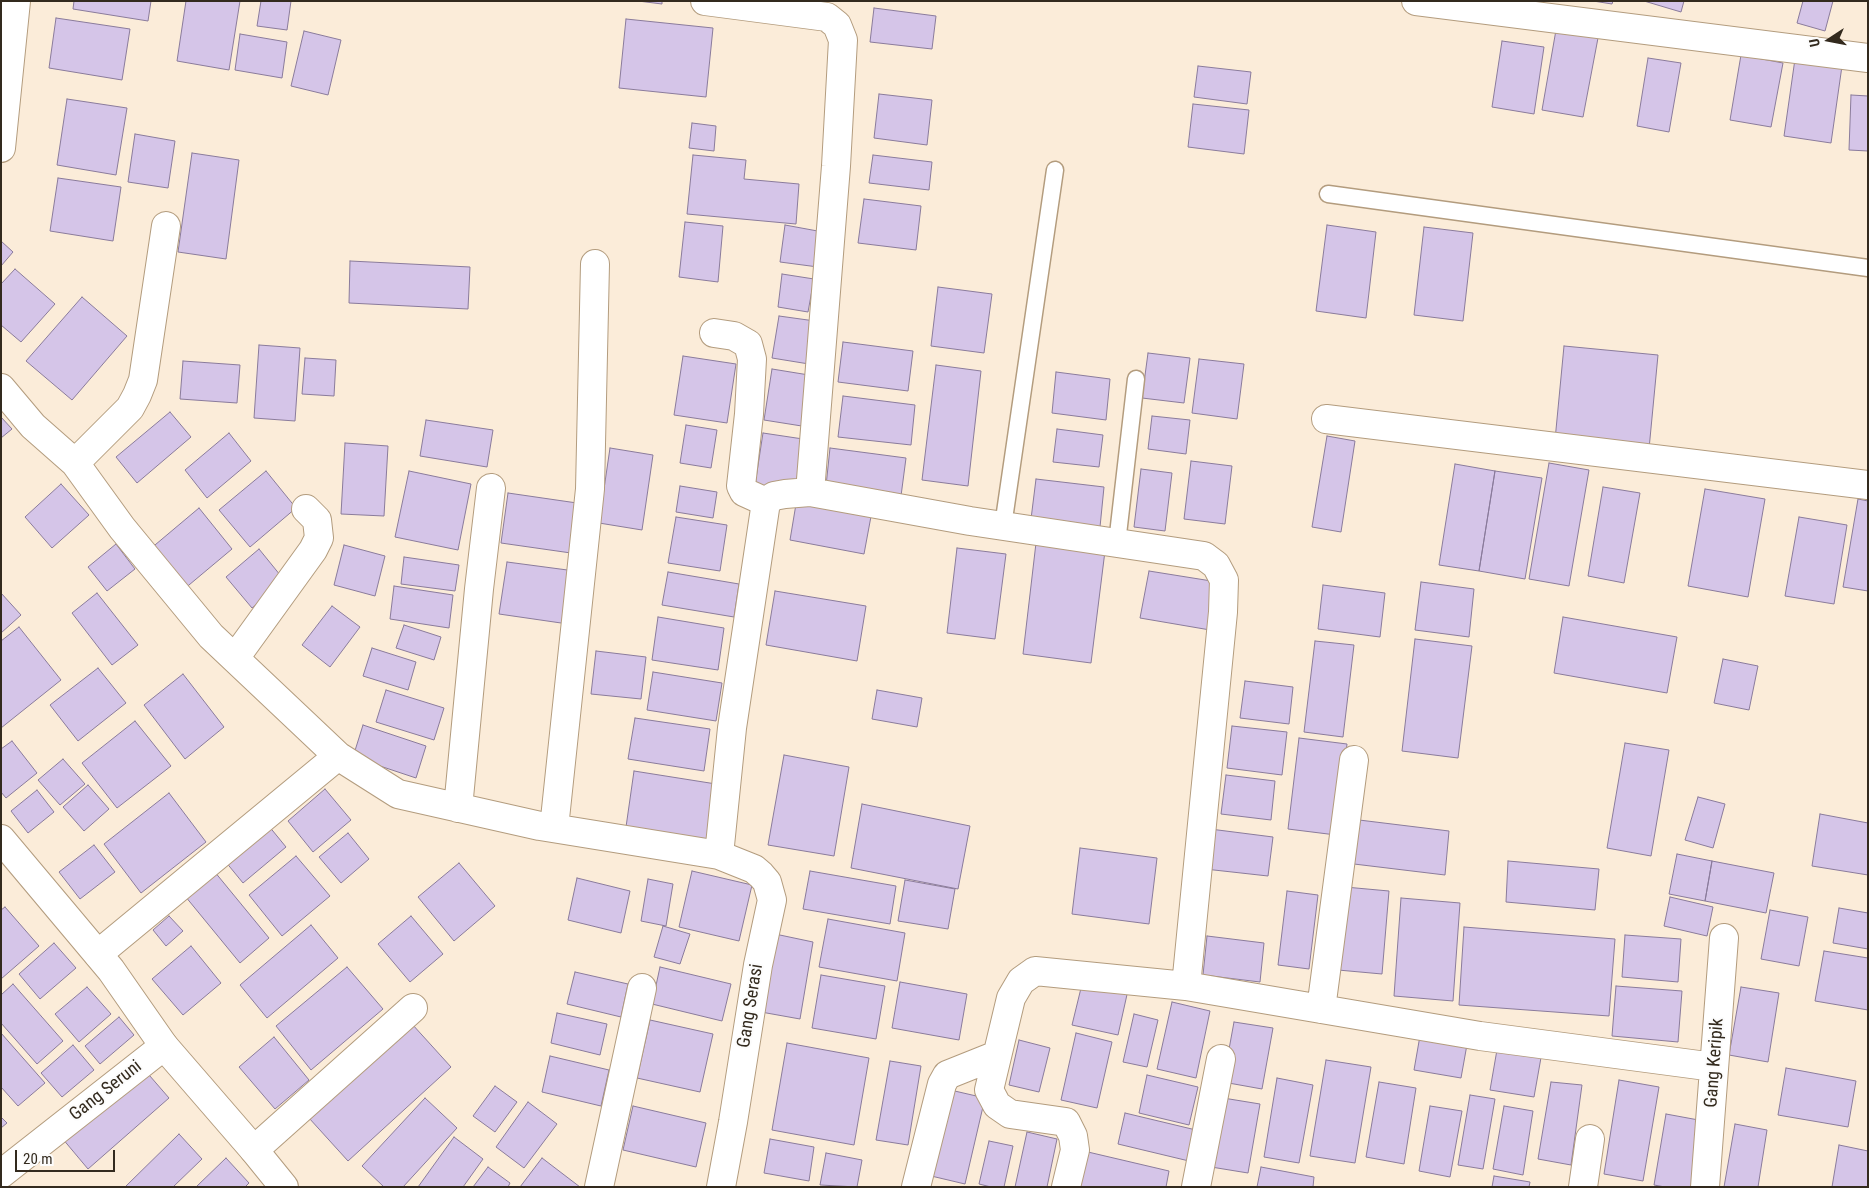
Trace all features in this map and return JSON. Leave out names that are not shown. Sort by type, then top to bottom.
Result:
[{"type":"street","points":[[1,148],[16,1]]},
{"type":"street","points":[[705,1],[827,17],[837,25],[843,40],[836,166],[810,492]]},
{"type":"street","points":[[1426,2],[1868,58]]},
{"type":"street","points":[[75,464],[130,408],[138,396],[143,380],[166,226]]},
{"type":"street","points":[[554,828],[590,490],[595,264]]},
{"type":"street","points":[[714,333],[734,336],[748,344],[752,359],[749,414],[741,486],[744,492],[766,502]]},
{"type":"street","name":"Gang Serasi","points":[[1,388],[33,426],[75,464],[122,528],[211,636],[338,756],[398,794],[554,828],[719,855],[754,870],[761,875],[767,882],[772,900],[758,965],[733,1122],[720,1187]]},
{"type":"street","points":[[1326,419],[1868,485]]},
{"type":"street","points":[[458,808],[479,589],[491,488]]},
{"type":"street","points":[[719,855],[732,728],[766,502],[774,496],[810,492],[1003,526],[1204,556],[1216,565],[1224,580],[1223,612],[1186,986]]},
{"type":"street","points":[[235,658],[313,550],[319,538],[318,520],[306,509]]},
{"type":"street","points":[[98,954],[338,756]]},
{"type":"street","points":[[1320,1009],[1354,760]]},
{"type":"street","points":[[1,839],[98,954],[164,1046],[284,1187]]},
{"type":"street","name":"Gang Keripik","points":[[1705,1187],[1724,938]]},
{"type":"street","points":[[1066,1187],[1075,1150],[1073,1136],[1066,1122],[1010,1114],[997,1105],[989,1090],[1011,998],[1021,981],[1035,971],[1186,986],[1523,1042],[1714,1067]]},
{"type":"street","points":[[599,1187],[642,988]]},
{"type":"street","points":[[254,1150],[413,1008]]},
{"type":"street","name":"Gang Seruni","points":[[1,1174],[164,1046]]},
{"type":"street","points":[[916,1187],[942,1084],[947,1075],[997,1055]]},
{"type":"street","points":[[1196,1187],[1221,1059]]},
{"type":"street","points":[[1583,1187],[1590,1139]]},
{"type":"lane","points":[[1003,526],[1055,170]]},
{"type":"lane","points":[[1328,194],[1868,268]]},
{"type":"lane","points":[[1117,543],[1136,379]]},
{"type":"building","points":[[74,1],[151,1],[148,21],[73,9]]},
{"type":"building","points":[[186,1],[240,1],[229,70],[177,61]]},
{"type":"building","points":[[261,1],[291,1],[287,30],[257,26]]},
{"type":"building","points":[[638,1],[662,1],[662,4]]},
{"type":"building","points":[[1593,1],[1613,1],[1612,4]]},
{"type":"building","points":[[1644,1],[1684,1],[1681,12]]},
{"type":"building","points":[[1803,1],[1833,1],[1825,31],[1797,23]]},
{"type":"building","points":[[874,8],[936,16],[932,49],[870,42]]},
{"type":"building","points":[[56,18],[130,29],[122,80],[49,68]]},
{"type":"building","points":[[626,19],[713,28],[706,97],[619,88]]},
{"type":"building","points":[[1556,30],[1598,38],[1583,117],[1542,110]]},
{"type":"building","points":[[304,31],[341,40],[328,95],[291,86]]},
{"type":"building","points":[[240,34],[287,42],[282,78],[235,70]]},
{"type":"building","points":[[1502,41],[1544,47],[1534,114],[1492,107]]},
{"type":"building","points":[[1741,55],[1783,63],[1771,127],[1730,120]]},
{"type":"building","points":[[1648,58],[1681,63],[1669,132],[1637,126]]},
{"type":"building","points":[[1795,59],[1842,66],[1831,143],[1784,136]]},
{"type":"building","points":[[1198,66],[1251,72],[1247,104],[1194,97]]},
{"type":"building","points":[[879,94],[932,100],[927,145],[874,138]]},
{"type":"building","points":[[1851,95],[1868,96],[1868,151],[1849,150]]},
{"type":"building","points":[[67,99],[127,108],[116,175],[57,165]]},
{"type":"building","points":[[1193,104],[1249,110],[1244,154],[1188,147]]},
{"type":"building","points":[[692,123],[716,126],[714,151],[689,148]]},
{"type":"building","points":[[135,134],[175,141],[168,188],[128,182]]},
{"type":"building","points":[[192,153],[239,160],[226,259],[178,252]]},
{"type":"building","points":[[693,155],[746,160],[744,179],[799,184],[796,224],[687,214]]},
{"type":"building","points":[[873,155],[932,162],[929,190],[869,183]]},
{"type":"building","points":[[58,178],[121,187],[113,241],[50,231]]},
{"type":"building","points":[[864,199],[921,206],[916,250],[858,243]]},
{"type":"building","points":[[685,222],[723,226],[718,282],[679,277]]},
{"type":"building","points":[[785,225],[823,232],[818,267],[780,262]]},
{"type":"building","points":[[1327,225],[1376,232],[1366,318],[1316,311]]},
{"type":"building","points":[[1424,227],[1473,233],[1463,321],[1414,315]]},
{"type":"building","points":[[1,241],[13,252],[1,266]]},
{"type":"building","points":[[350,261],[470,267],[468,309],[349,303]]},
{"type":"building","points":[[15,269],[55,304],[21,342],[1,325],[1,284]]},
{"type":"building","points":[[782,274],[814,279],[808,312],[778,307]]},
{"type":"building","points":[[938,287],[992,294],[984,353],[931,346]]},
{"type":"building","points":[[82,297],[127,336],[72,400],[26,361]]},
{"type":"building","points":[[779,316],[815,321],[809,364],[772,358]]},
{"type":"building","points":[[843,342],[913,351],[908,391],[838,382]]},
{"type":"building","points":[[259,345],[300,348],[295,421],[254,418]]},
{"type":"building","points":[[1564,346],[1658,355],[1649,449],[1555,440]]},
{"type":"building","points":[[1148,353],[1190,358],[1184,403],[1142,398]]},
{"type":"building","points":[[683,356],[736,364],[727,423],[674,415]]},
{"type":"building","points":[[305,358],[336,360],[334,396],[302,394]]},
{"type":"building","points":[[1199,359],[1244,364],[1237,419],[1192,413]]},
{"type":"building","points":[[183,361],[240,365],[237,403],[180,399]]},
{"type":"building","points":[[936,365],[981,371],[968,486],[922,480]]},
{"type":"building","points":[[772,369],[815,376],[808,427],[764,420]]},
{"type":"building","points":[[1056,372],[1110,379],[1106,420],[1052,413]]},
{"type":"building","points":[[843,396],[915,405],[911,445],[838,437]]},
{"type":"building","points":[[170,412],[191,437],[137,483],[116,457]]},
{"type":"building","points":[[1152,416],[1190,420],[1186,454],[1148,449]]},
{"type":"building","points":[[1,417],[12,429],[1,438]]},
{"type":"building","points":[[426,420],[493,430],[487,467],[420,456]]},
{"type":"building","points":[[686,425],[717,430],[711,468],[680,463]]},
{"type":"building","points":[[1057,429],[1103,435],[1099,467],[1053,462]]},
{"type":"building","points":[[229,433],[251,461],[207,498],[185,470]]},
{"type":"building","points":[[763,433],[803,439],[795,492],[755,485]]},
{"type":"building","points":[[1327,436],[1355,441],[1341,532],[1312,527]]},
{"type":"building","points":[[345,443],[388,446],[384,516],[341,514]]},
{"type":"building","points":[[610,448],[653,455],[642,530],[599,523]]},
{"type":"building","points":[[830,448],[906,458],[901,496],[826,486]]},
{"type":"building","points":[[1191,461],[1232,466],[1225,524],[1184,519]]},
{"type":"building","points":[[1549,463],[1589,470],[1569,586],[1529,579]]},
{"type":"building","points":[[1455,464],[1495,471],[1479,571],[1439,565]]},
{"type":"building","points":[[1141,469],[1172,473],[1165,531],[1134,527]]},
{"type":"building","points":[[266,471],[296,508],[250,547],[219,510]]},
{"type":"building","points":[[409,471],[471,484],[458,550],[395,537]]},
{"type":"building","points":[[1495,471],[1542,478],[1525,579],[1479,571]]},
{"type":"building","points":[[1036,479],[1104,487],[1100,527],[1031,519]]},
{"type":"building","points":[[61,484],[89,515],[52,548],[25,517]]},
{"type":"building","points":[[680,486],[717,492],[713,518],[676,512]]},
{"type":"building","points":[[1603,487],[1640,493],[1624,583],[1588,576]]},
{"type":"building","points":[[1705,489],[1765,499],[1748,597],[1688,586]]},
{"type":"building","points":[[508,493],[577,503],[571,553],[501,543]]},
{"type":"building","points":[[797,498],[872,511],[864,554],[790,540]]},
{"type":"building","points":[[1858,499],[1868,501],[1868,591],[1843,587]]},
{"type":"building","points":[[199,508],[232,549],[183,590],[149,550]]},
{"type":"building","points":[[676,517],[727,525],[720,571],[668,563]]},
{"type":"building","points":[[1799,517],[1847,525],[1834,604],[1785,596]]},
{"type":"building","points":[[1036,543],[1105,551],[1091,663],[1023,654]]},
{"type":"building","points":[[116,544],[135,569],[107,591],[88,567]]},
{"type":"building","points":[[344,545],[385,556],[375,596],[334,585]]},
{"type":"building","points":[[957,548],[1006,554],[995,639],[947,633]]},
{"type":"building","points":[[259,549],[285,581],[252,608],[226,577]]},
{"type":"building","points":[[404,557],[459,565],[455,591],[401,584]]},
{"type":"building","points":[[507,562],[575,571],[568,624],[499,614]]},
{"type":"building","points":[[1149,571],[1224,583],[1216,631],[1140,618]]},
{"type":"building","points":[[668,572],[739,584],[734,617],[662,605]]},
{"type":"building","points":[[1421,582],[1474,589],[1469,637],[1415,630]]},
{"type":"building","points":[[1323,585],[1385,593],[1380,637],[1318,629]]},
{"type":"building","points":[[394,586],[453,595],[449,628],[390,619]]},
{"type":"building","points":[[775,591],[866,606],[857,661],[766,645]]},
{"type":"building","points":[[1,593],[21,615],[1,633]]},
{"type":"building","points":[[97,593],[138,645],[112,665],[72,613]]},
{"type":"building","points":[[332,606],[360,627],[330,667],[302,645]]},
{"type":"building","points":[[658,617],[724,628],[718,670],[652,660]]},
{"type":"building","points":[[1563,617],[1677,637],[1667,693],[1554,673]]},
{"type":"building","points":[[404,625],[441,637],[434,660],[396,648]]},
{"type":"building","points":[[19,627],[61,680],[1,728],[1,641]]},
{"type":"building","points":[[1415,639],[1472,646],[1458,758],[1402,751]]},
{"type":"building","points":[[1315,641],[1354,645],[1343,737],[1304,732]]},
{"type":"building","points":[[372,648],[416,662],[408,690],[363,676]]},
{"type":"building","points":[[596,651],[646,657],[641,699],[591,694]]},
{"type":"building","points":[[1723,659],[1758,666],[1749,710],[1714,703]]},
{"type":"building","points":[[98,668],[126,703],[78,741],[50,705]]},
{"type":"building","points":[[653,672],[722,683],[716,721],[647,710]]},
{"type":"building","points":[[183,674],[224,727],[185,759],[144,705]]},
{"type":"building","points":[[1245,681],[1293,687],[1289,724],[1240,718]]},
{"type":"building","points":[[386,690],[444,708],[434,740],[376,722]]},
{"type":"building","points":[[877,690],[922,698],[917,727],[872,719]]},
{"type":"building","points":[[635,718],[710,729],[704,771],[628,759]]},
{"type":"building","points":[[135,721],[171,766],[117,808],[82,763]]},
{"type":"building","points":[[363,725],[426,746],[416,778],[353,757]]},
{"type":"building","points":[[1232,726],[1287,732],[1282,775],[1227,768]]},
{"type":"building","points":[[1299,738],[1347,744],[1336,835],[1288,829]]},
{"type":"building","points":[[12,741],[37,773],[6,798],[1,792],[1,749]]},
{"type":"building","points":[[1625,743],[1669,750],[1651,856],[1607,848]]},
{"type":"building","points":[[784,755],[849,767],[834,856],[768,845]]},
{"type":"building","points":[[63,759],[85,784],[60,805],[38,780]]},
{"type":"building","points":[[634,771],[716,784],[707,839],[626,827]]},
{"type":"building","points":[[1226,775],[1275,781],[1271,820],[1221,814]]},
{"type":"building","points":[[88,785],[109,809],[84,831],[63,807]]},
{"type":"building","points":[[325,789],[351,820],[313,852],[288,821]]},
{"type":"building","points":[[37,790],[54,812],[28,833],[11,811]]},
{"type":"building","points":[[169,793],[206,842],[141,893],[104,844]]},
{"type":"building","points":[[1698,797],[1725,804],[1713,848],[1685,840]]},
{"type":"building","points":[[862,804],[970,826],[958,889],[851,868]]},
{"type":"building","points":[[1820,814],[1868,823],[1868,875],[1812,866]]},
{"type":"building","points":[[1359,820],[1449,831],[1445,875],[1354,864]]},
{"type":"building","points":[[268,825],[286,847],[243,883],[225,861]]},
{"type":"building","points":[[1210,829],[1273,837],[1268,876],[1205,869]]},
{"type":"building","points":[[348,833],[369,859],[341,883],[319,857]]},
{"type":"building","points":[[94,845],[115,872],[80,899],[59,872]]},
{"type":"building","points":[[1080,848],[1157,858],[1149,924],[1072,914]]},
{"type":"building","points":[[1677,854],[1712,861],[1705,901],[1669,894]]},
{"type":"building","points":[[296,856],[330,896],[282,936],[249,895]]},
{"type":"building","points":[[1508,861],[1599,869],[1595,910],[1506,902]]},
{"type":"building","points":[[1712,861],[1774,873],[1766,913],[1705,901]]},
{"type":"building","points":[[459,863],[495,906],[454,941],[418,897]]},
{"type":"building","points":[[214,871],[269,938],[240,963],[185,896]]},
{"type":"building","points":[[692,871],[752,885],[739,941],[679,927]]},
{"type":"building","points":[[810,871],[896,886],[890,924],[803,909]]},
{"type":"building","points":[[577,878],[630,891],[621,933],[568,920]]},
{"type":"building","points":[[648,879],[673,884],[666,926],[641,921]]},
{"type":"building","points":[[905,880],[955,889],[948,929],[898,921]]},
{"type":"building","points":[[1345,887],[1389,891],[1382,974],[1338,970]]},
{"type":"building","points":[[1287,891],[1318,895],[1309,969],[1278,965]]},
{"type":"building","points":[[1670,897],[1713,907],[1707,936],[1664,926]]},
{"type":"building","points":[[1401,898],[1460,903],[1453,1001],[1394,996]]},
{"type":"building","points":[[5,907],[39,946],[1,979],[1,910]]},
{"type":"building","points":[[1839,908],[1868,913],[1868,949],[1833,943]]},
{"type":"building","points":[[1770,910],[1808,917],[1799,966],[1761,959]]},
{"type":"building","points":[[169,916],[183,931],[166,946],[153,930]]},
{"type":"building","points":[[411,916],[443,954],[410,982],[378,944]]},
{"type":"building","points":[[828,919],[905,933],[897,981],[819,967]]},
{"type":"building","points":[[311,925],[338,958],[267,1018],[240,985]]},
{"type":"building","points":[[663,926],[690,934],[680,964],[654,957]]},
{"type":"building","points":[[1464,927],[1615,939],[1609,1016],[1459,1005]]},
{"type":"building","points":[[775,934],[813,942],[800,1019],[761,1012]]},
{"type":"building","points":[[1625,935],[1681,939],[1678,982],[1622,977]]},
{"type":"building","points":[[1207,936],[1264,943],[1260,982],[1203,975]]},
{"type":"building","points":[[54,943],[76,968],[40,999],[19,974]]},
{"type":"building","points":[[191,946],[221,983],[183,1015],[152,979]]},
{"type":"building","points":[[1824,951],[1868,958],[1868,1010],[1815,1001]]},
{"type":"building","points":[[347,967],[383,1009],[311,1070],[276,1026]]},
{"type":"building","points":[[660,967],[731,984],[722,1021],[652,1004]]},
{"type":"building","points":[[575,972],[628,984],[621,1017],[567,1004]]},
{"type":"building","points":[[821,975],[885,986],[876,1039],[812,1028]]},
{"type":"building","points":[[1083,980],[1128,990],[1118,1035],[1072,1025]]},
{"type":"building","points":[[900,982],[967,994],[959,1040],[892,1028]]},
{"type":"building","points":[[13,984],[63,1041],[37,1064],[1,1023],[1,995]]},
{"type":"building","points":[[1616,986],[1682,991],[1678,1042],[1612,1036]]},
{"type":"building","points":[[87,987],[111,1014],[79,1042],[55,1014]]},
{"type":"building","points":[[1741,987],[1779,993],[1768,1062],[1729,1055]]},
{"type":"building","points":[[1172,1002],[1210,1011],[1196,1078],[1157,1069]]},
{"type":"building","points":[[557,1013],[607,1024],[600,1055],[551,1043]]},
{"type":"building","points":[[1134,1014],[1158,1020],[1147,1067],[1123,1062]]},
{"type":"building","points":[[119,1017],[134,1035],[100,1064],[85,1046]]},
{"type":"building","points":[[650,1020],[713,1034],[700,1092],[637,1078]]},
{"type":"building","points":[[1234,1022],[1273,1028],[1262,1089],[1223,1082]]},
{"type":"building","points":[[412,1024],[451,1067],[348,1161],[309,1118]]},
{"type":"building","points":[[1421,1030],[1468,1039],[1461,1078],[1414,1070]]},
{"type":"building","points":[[1,1033],[45,1083],[18,1106],[1,1087]]},
{"type":"building","points":[[1076,1033],[1112,1042],[1097,1108],[1061,1100]]},
{"type":"building","points":[[274,1037],[309,1080],[275,1109],[239,1067]]},
{"type":"building","points":[[1019,1040],[1050,1048],[1039,1092],[1009,1085]]},
{"type":"building","points":[[787,1043],[869,1058],[854,1145],[772,1130]]},
{"type":"building","points":[[1498,1044],[1542,1052],[1534,1097],[1490,1090]]},
{"type":"building","points":[[73,1045],[94,1070],[62,1097],[41,1073]]},
{"type":"building","points":[[550,1056],[609,1070],[601,1106],[542,1092]]},
{"type":"building","points":[[1326,1060],[1371,1067],[1355,1163],[1310,1156]]},
{"type":"building","points":[[890,1061],[921,1066],[908,1145],[876,1140]]},
{"type":"building","points":[[143,1068],[169,1098],[88,1169],[62,1138]]},
{"type":"building","points":[[1786,1068],[1856,1081],[1848,1127],[1778,1115]]},
{"type":"building","points":[[1147,1075],[1198,1087],[1189,1125],[1139,1113]]},
{"type":"building","points":[[1277,1078],[1313,1085],[1299,1163],[1264,1157]]},
{"type":"building","points":[[1619,1080],[1659,1087],[1643,1181],[1604,1174]]},
{"type":"building","points":[[1379,1082],[1416,1088],[1404,1164],[1366,1157]]},
{"type":"building","points":[[1551,1082],[1582,1085],[1571,1165],[1538,1159]]},
{"type":"building","points":[[495,1086],[517,1102],[495,1132],[473,1116]]},
{"type":"building","points":[[946,1089],[985,1098],[965,1184],[927,1175]]},
{"type":"building","points":[[1470,1095],[1495,1099],[1483,1169],[1458,1165]]},
{"type":"building","points":[[1217,1097],[1260,1104],[1248,1173],[1205,1166]]},
{"type":"building","points":[[425,1098],[457,1128],[403,1187],[384,1187],[362,1166]]},
{"type":"building","points":[[528,1102],[557,1124],[524,1168],[496,1147]]},
{"type":"building","points":[[633,1106],[706,1123],[696,1167],[623,1150]]},
{"type":"building","points":[[1430,1106],[1462,1111],[1450,1177],[1419,1171]]},
{"type":"building","points":[[1504,1106],[1533,1111],[1523,1175],[1493,1169]]},
{"type":"building","points":[[1125,1113],[1196,1130],[1189,1161],[1118,1144]]},
{"type":"building","points":[[1666,1114],[1704,1121],[1693,1187],[1654,1185]]},
{"type":"building","points":[[1,1117],[7,1123],[1,1128]]},
{"type":"building","points":[[1735,1124],[1767,1130],[1758,1187],[1724,1187]]},
{"type":"building","points":[[1027,1132],[1057,1139],[1047,1187],[1015,1187]]},
{"type":"building","points":[[179,1134],[202,1159],[173,1187],[125,1187]]},
{"type":"building","points":[[454,1137],[483,1159],[463,1187],[418,1187]]},
{"type":"building","points":[[770,1139],[814,1147],[809,1181],[764,1173]]},
{"type":"building","points":[[989,1141],[1013,1146],[1004,1187],[991,1187],[979,1184]]},
{"type":"building","points":[[1839,1145],[1868,1151],[1868,1187],[1832,1187]]},
{"type":"building","points":[[1088,1152],[1169,1171],[1166,1187],[1080,1187]]},
{"type":"building","points":[[826,1153],[862,1160],[857,1187],[820,1185]]},
{"type":"building","points":[[226,1158],[249,1183],[245,1187],[196,1187]]},
{"type":"building","points":[[542,1158],[580,1187],[520,1187]]},
{"type":"building","points":[[488,1167],[510,1183],[508,1187],[473,1187]]},
{"type":"building","points":[[1261,1167],[1314,1177],[1313,1187],[1257,1187]]},
{"type":"building","points":[[1494,1176],[1530,1182],[1529,1187],[1492,1187]]}]
